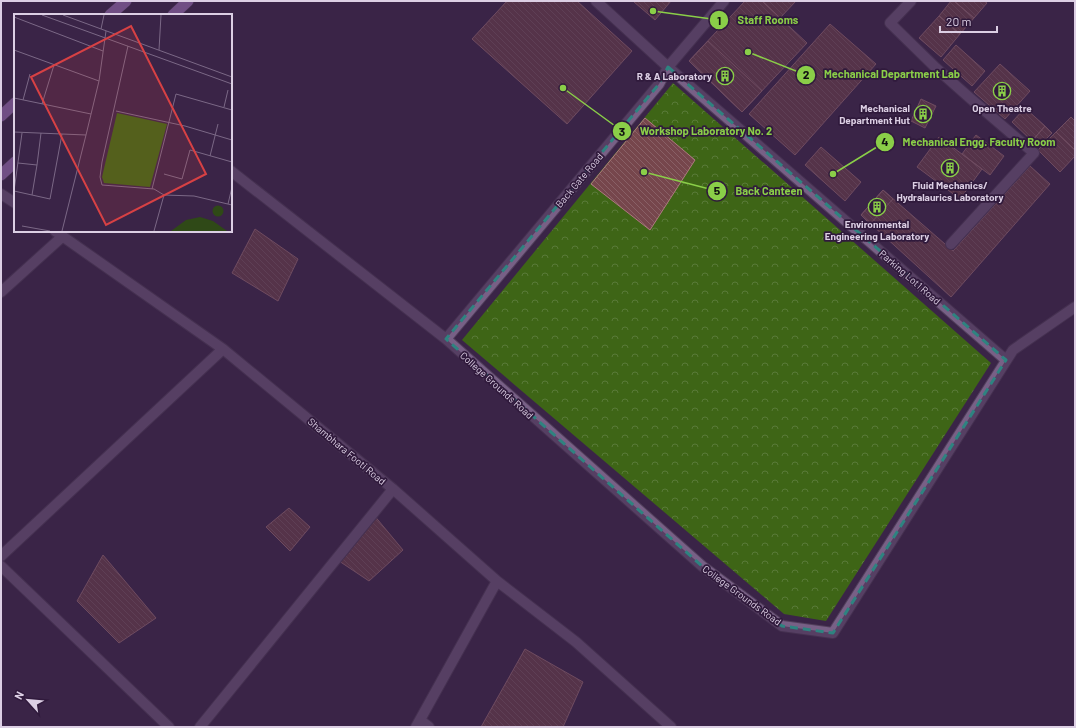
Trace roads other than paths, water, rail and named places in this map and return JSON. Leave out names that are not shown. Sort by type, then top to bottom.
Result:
[{"type":"highway","points":[[111,14],[126,1]]},
{"type":"highway","points":[[174,14],[188,1]]},
{"type":"highway","points":[[1,116],[14,105]]},
{"type":"highway","points":[[1,175],[14,163]]},
{"type":"street","name":"Parking Lot1 Road","points":[[596,1],[668,67],[1006,360]]},
{"type":"street","name":"Back Gate Road","points":[[446,339],[660,84],[668,67],[724,1]]},
{"type":"street","points":[[911,1],[890,23],[971,99],[1034,153],[951,244]]},
{"type":"street","points":[[232,172],[446,339]]},
{"type":"street","points":[[1,194],[14,202]]},
{"type":"street","points":[[1,292],[59,234]]},
{"type":"street","name":"Shambhara Footi Road","points":[[59,234],[224,349],[392,489],[497,581],[576,642],[671,727]]},
{"type":"street","name":"College Grounds Road","points":[[446,339],[702,566],[782,626],[833,633],[1013,350],[1075,307]]},
{"type":"street","points":[[1,556],[224,349]]},
{"type":"street","points":[[200,727],[392,489]]},
{"type":"street","points":[[1,566],[169,727]]},
{"type":"street","points":[[429,727],[418,724],[497,581]]},
{"type":"place","name":"Staff Rooms","points":[[653,11]]},
{"type":"place","name":"Mechanical Department Lab","points":[[748,52]]},
{"type":"place","name":"R & A Laboratory","points":[[725,76]]},
{"type":"place","name":"Workshop Laboratory No. 2","points":[[563,88]]},
{"type":"place","name":"Open Theatre","points":[[1002,91]]},
{"type":"place","name":"Mechanical Department Hut","points":[[923,114]]},
{"type":"place","name":"Fluid Mechanics/ Hydralaurics Laboratory","points":[[950,168]]},
{"type":"place","name":"Back Canteen","points":[[644,172]]},
{"type":"place","name":"Mechanical Engg. Faculty Room","points":[[833,174]]},
{"type":"place","name":"Environmental Engineering Laboratory","points":[[877,207]]}]
